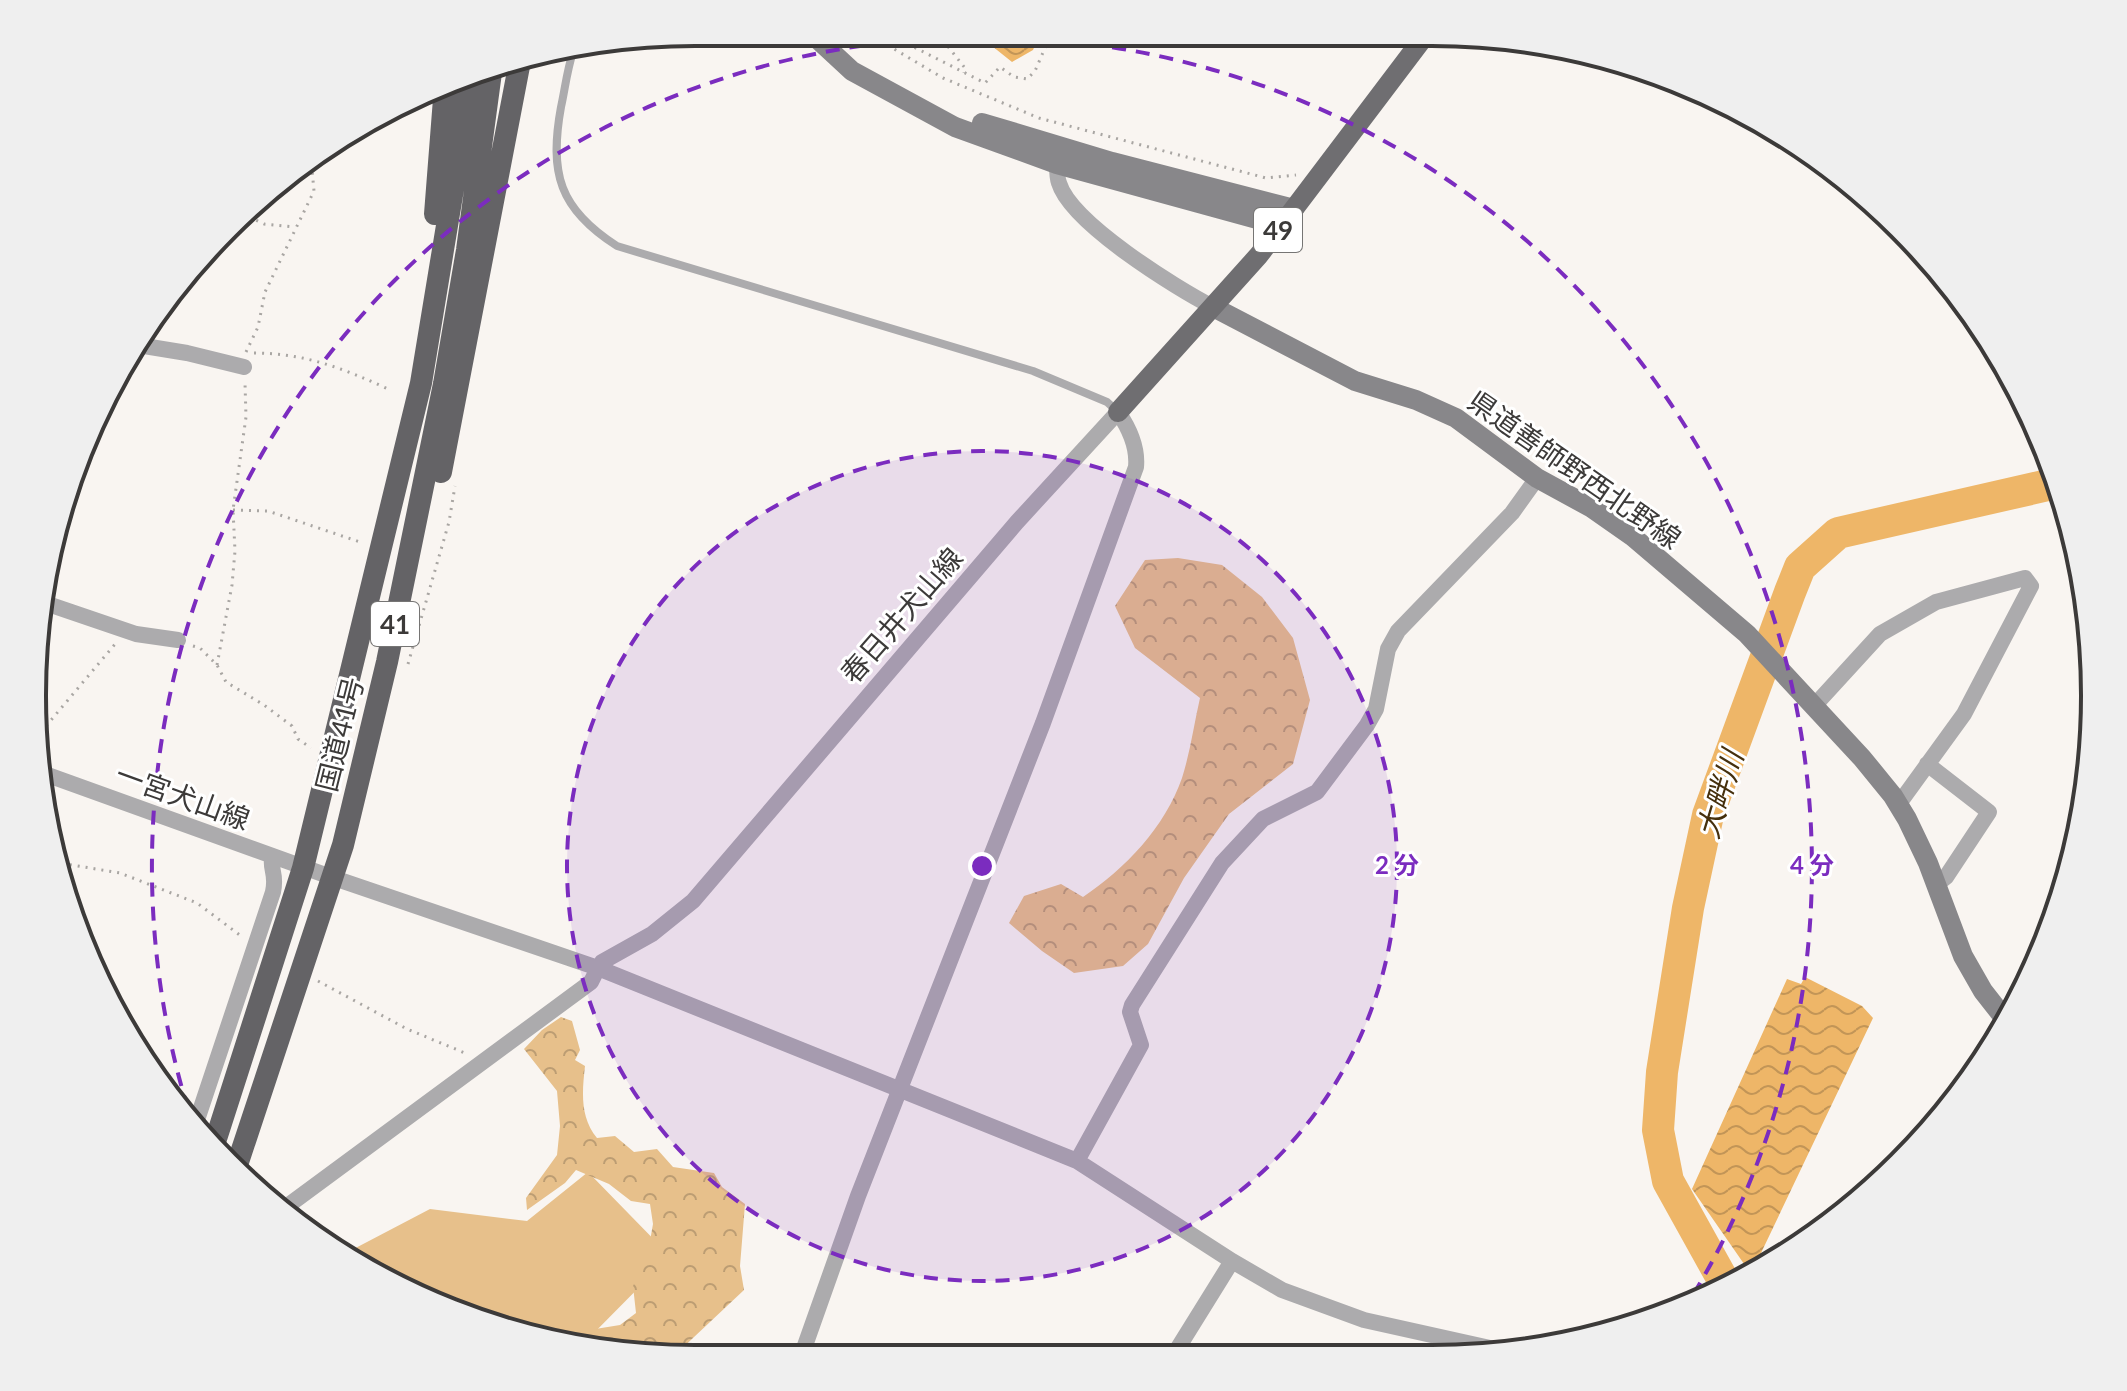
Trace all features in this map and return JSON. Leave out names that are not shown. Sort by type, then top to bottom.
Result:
[{"type":"highway","points":[[387,662],[417,585],[455,408],[518,71]]},
{"type":"highway","name":"国道41号","points":[[239,1158],[343,845],[387,662],[460,295],[490,79]]},
{"type":"highway","name":"国道41号","points":[[217,1135],[303,868],[421,383],[467,87]]},
{"type":"highway","points":[[421,383],[420,339],[441,166],[444,96]]},
{"type":"main road","points":[[825,46],[852,71],[955,127],[1057,164],[1282,226]]},
{"type":"main road","name":"春日井犬山線","points":[[1118,412],[1282,226],[1417,46]]},
{"type":"main road","points":[[852,71],[986,125],[1112,162],[1294,209]]},
{"type":"main road","name":"県道善師野西北野線","points":[[1213,307],[1355,381],[1416,400],[1456,418],[1537,478],[1592,508],[1632,536],[1747,634],[1862,758],[1898,805],[1918,841],[1963,956],[1999,1011]]},
{"type":"street","name":"県道善師野西北野線","points":[[1057,164],[1059,184],[1073,206],[1114,243],[1160,277],[1213,307]]},
{"type":"street","points":[[148,347],[244,367]]},
{"type":"street","name":"春日井犬山線","points":[[291,1203],[591,982],[602,962],[652,934],[693,901],[1017,522],[1118,412]]},
{"type":"street","points":[[805,1345],[858,1196],[1043,723],[1136,467],[1132,436],[1118,412]]},
{"type":"street","points":[[1077,1161],[1141,1045],[1130,1012],[1132,1005],[1203,889],[1222,863],[1263,819],[1317,792],[1376,709],[1388,649],[1398,631],[1504,522],[1537,478]]},
{"type":"street","points":[[1815,705],[1880,634],[1936,602],[2025,578],[2031,586],[1964,714],[1898,805]]},
{"type":"street","points":[[53,606],[127,631],[178,640]]},
{"type":"street","points":[[1927,764],[1989,812],[1946,877],[1936,885]]},
{"type":"street","name":"一宮犬山線","points":[[52,776],[303,868]]},
{"type":"street","points":[[199,1114],[277,877],[270,865],[272,856]]},
{"type":"street","points":[[303,868],[598,968],[1077,1161],[1282,1290],[1364,1320],[1472,1344]]},
{"type":"street","points":[[1180,1345],[1232,1261]]},
{"type":"lane","points":[[572,58],[555,141],[558,175],[581,219],[593,231],[617,246],[1033,371],[1107,402],[1118,412]]},
{"type":"path","points":[[889,46],[943,78],[1039,118],[1266,178],[1308,173],[1319,176]]},
{"type":"path","points":[[911,46],[985,83],[1000,67],[1014,77],[1027,79],[1035,71],[1046,46]]},
{"type":"path","points":[[948,46],[965,68],[964,73]]},
{"type":"path","points":[[312,171],[314,191],[265,292],[258,327],[246,353],[285,353],[354,373],[388,389]]},
{"type":"path","points":[[254,219],[264,224],[296,227]]},
{"type":"path","points":[[217,665],[232,585],[235,551],[233,510],[246,417],[244,367]]},
{"type":"path","points":[[233,510],[268,511],[360,542]]},
{"type":"path","points":[[47,725],[127,631]]},
{"type":"path","points":[[178,640],[200,648],[217,665],[226,682],[292,726],[298,739],[313,749]]},
{"type":"path","points":[[68,864],[120,873],[197,903],[254,945]]},
{"type":"path","points":[[318,981],[407,1029],[484,1061]]},
{"type":"green space","points":[[1178,558],[1222,565],[1262,597],[1293,638],[1310,700],[1293,764],[1229,814],[1184,878],[1148,944],[1123,966],[1074,973],[1009,923],[1024,896],[1061,884],[1083,897],[1099,886],[1142,845],[1175,796],[1185,768],[1200,698],[1135,648],[1115,606],[1145,560]]},
{"type":"green space","points":[[561,1017],[572,1021],[580,1050],[575,1060],[585,1066],[585,1113],[597,1138],[615,1136],[634,1152],[657,1149],[673,1167],[714,1173],[722,1187],[745,1204],[740,1266],[744,1290],[686,1345],[580,1335],[583,1331],[620,1325],[636,1313],[633,1286],[647,1258],[653,1224],[650,1204],[631,1201],[609,1184],[576,1170],[565,1183],[527,1210],[526,1198],[557,1155],[560,1126],[557,1091],[524,1049],[542,1030]]},
{"type":"green space","points":[[588,1172],[670,1256],[591,1336],[487,1311],[408,1278],[355,1248],[430,1209],[527,1221]]},
{"type":"water","points":[[992,46],[1035,46],[1033,50],[1012,62]]},
{"type":"water","points":[[1805,977],[1862,1006],[1873,1018],[1760,1256],[1744,1264],[1692,1189],[1787,979],[1801,984]]},
{"type":"waterway","name":"大畔川","points":[[1721,1277],[1668,1181],[1658,1130],[1662,1072],[1688,908],[1708,815],[1800,567],[1838,533],[2046,485]]}]
